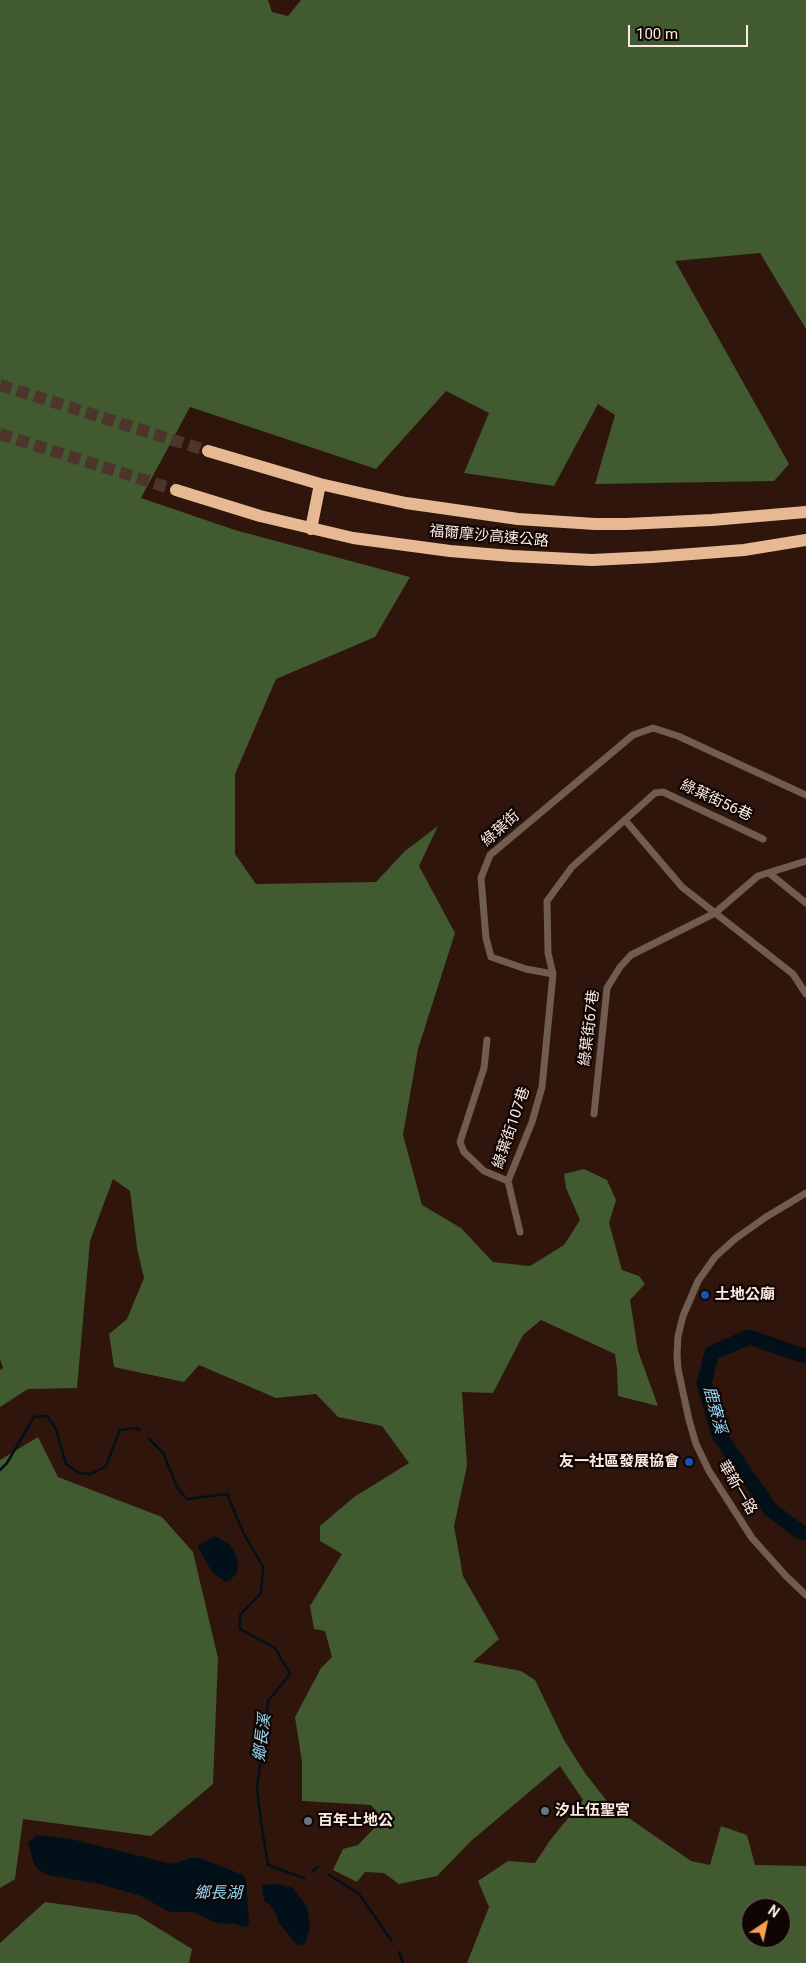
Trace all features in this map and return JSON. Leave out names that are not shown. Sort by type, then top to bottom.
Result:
[{"type":"highway","name":"福爾摩沙高速公路","points":[[208,450],[320,484],[406,503],[518,519],[595,524],[712,520],[806,512]]},
{"type":"highway","points":[[311,529],[320,484]]},
{"type":"highway","name":"福爾摩沙高速公路","points":[[176,490],[260,516],[353,538],[450,551],[512,556],[592,560],[643,558],[744,550],[806,540]]},
{"type":"street","name":"綠葉街","points":[[553,974],[526,969],[492,957],[486,938],[481,878],[490,855],[633,735],[653,728],[662,730],[806,795]]},
{"type":"street","name":"綠葉街56巷","points":[[625,820],[655,793],[663,792],[764,839]]},
{"type":"street","points":[[553,974],[548,953],[547,901],[572,867],[625,820],[682,887],[792,974],[806,994]]},
{"type":"street","name":"綠葉街67巷","points":[[594,1114],[607,988],[620,967],[631,955],[715,913],[758,876],[806,861]]},
{"type":"street","points":[[769,873],[806,903]]},
{"type":"street","name":"綠葉街107巷","points":[[486,1040],[484,1068],[460,1142],[464,1152],[484,1171],[508,1182],[532,1122],[542,1087],[553,974]]},
{"type":"street","points":[[508,1182],[520,1232]]},
{"type":"street","name":"華新一路","points":[[806,1194],[766,1217],[735,1239],[715,1257],[698,1281],[683,1316],[678,1336],[677,1354],[678,1369],[689,1420],[696,1444],[709,1471],[736,1516],[752,1538],[806,1595]]},
{"type":"green space","points":[[0,0],[268,0],[272,12],[288,16],[301,0],[806,0],[806,329],[760,253],[675,261],[789,464],[774,481],[595,484],[615,415],[598,404],[554,486],[464,473],[489,413],[446,391],[376,469],[190,407],[141,498],[235,530],[410,577],[375,637],[276,679],[235,774],[235,854],[256,884],[376,882],[405,851],[438,826],[419,866],[455,933],[418,1049],[403,1135],[422,1205],[461,1228],[493,1262],[530,1266],[564,1245],[580,1220],[566,1188],[564,1174],[584,1169],[607,1180],[616,1200],[609,1223],[622,1270],[639,1276],[645,1284],[630,1300],[638,1351],[658,1406],[618,1396],[615,1354],[541,1320],[523,1335],[493,1393],[462,1392],[467,1466],[454,1526],[463,1576],[499,1639],[473,1662],[521,1671],[535,1680],[564,1740],[585,1773],[610,1805],[691,1861],[710,1865],[721,1826],[747,1835],[755,1865],[806,1866],[806,1963],[467,1963],[489,1907],[478,1881],[508,1861],[535,1863],[551,1839],[583,1800],[560,1766],[471,1841],[437,1876],[399,1884],[384,1873],[365,1872],[357,1882],[333,1870],[343,1849],[358,1845],[383,1819],[371,1805],[302,1801],[302,1762],[295,1717],[321,1668],[332,1657],[325,1631],[314,1629],[310,1606],[342,1554],[320,1541],[320,1526],[354,1497],[409,1463],[382,1426],[338,1417],[316,1394],[276,1398],[199,1365],[184,1382],[114,1367],[109,1334],[127,1319],[144,1278],[137,1248],[130,1191],[113,1179],[90,1241],[77,1388],[28,1389],[0,1407],[0,1370],[3,1368],[0,1359]]},
{"type":"green space","points":[[38,1437],[58,1477],[162,1517],[193,1552],[218,1658],[213,1784],[151,1836],[23,1819],[15,1879],[0,1888],[0,1460]]},
{"type":"green space","points":[[45,1902],[137,1915],[192,1949],[189,1963],[0,1963],[0,1943]]},
{"type":"water","points":[[215,1536],[229,1544],[238,1561],[237,1572],[230,1581],[225,1582],[212,1572],[198,1547]]},
{"type":"water","name":"鄉長湖","points":[[37,1835],[71,1839],[172,1864],[191,1858],[200,1858],[243,1875],[246,1879],[249,1922],[247,1927],[233,1923],[214,1922],[193,1912],[169,1912],[141,1896],[104,1885],[48,1875],[40,1871],[34,1864],[28,1843]]},
{"type":"water","points":[[277,1884],[293,1888],[307,1907],[310,1928],[305,1943],[296,1944],[279,1923],[277,1915],[270,1905],[264,1900],[262,1888],[264,1885]]},
{"type":"waterway","name":"鹿寮溪","points":[[806,1355],[801,1355],[749,1337],[712,1353],[704,1383],[719,1435],[770,1509],[799,1531],[806,1533]]},
{"type":"waterway","name":"鄉長溪","points":[[0,1470],[7,1463],[34,1417],[47,1416],[56,1429],[66,1464],[79,1473],[91,1474],[106,1466],[120,1430],[137,1428],[139,1430]]},
{"type":"waterway","name":"鄉長溪","points":[[149,1439],[163,1453],[178,1489],[187,1499],[227,1494],[243,1532],[263,1567],[261,1593],[240,1615],[240,1629],[275,1648],[290,1674],[268,1701],[257,1789],[262,1829],[268,1865],[304,1878]]},
{"type":"waterway","name":"鄉長溪","points":[[313,1871],[318,1867]]},
{"type":"waterway","name":"鄉長溪","points":[[329,1875],[359,1894],[391,1940]]},
{"type":"waterway","name":"鄉長溪","points":[[399,1952],[403,1963]]},
{"type":"tunnel","points":[[0,385],[208,451]]},
{"type":"tunnel","points":[[0,434],[176,490]]},
{"type":"place","name":"土地公廟","points":[[705,1295]]},
{"type":"place","name":"友一社區發展協會","points":[[689,1462]]},
{"type":"place","name":"汐止伍聖宮","points":[[545,1811]]},
{"type":"place","name":"百年土地公","points":[[308,1821]]}]
